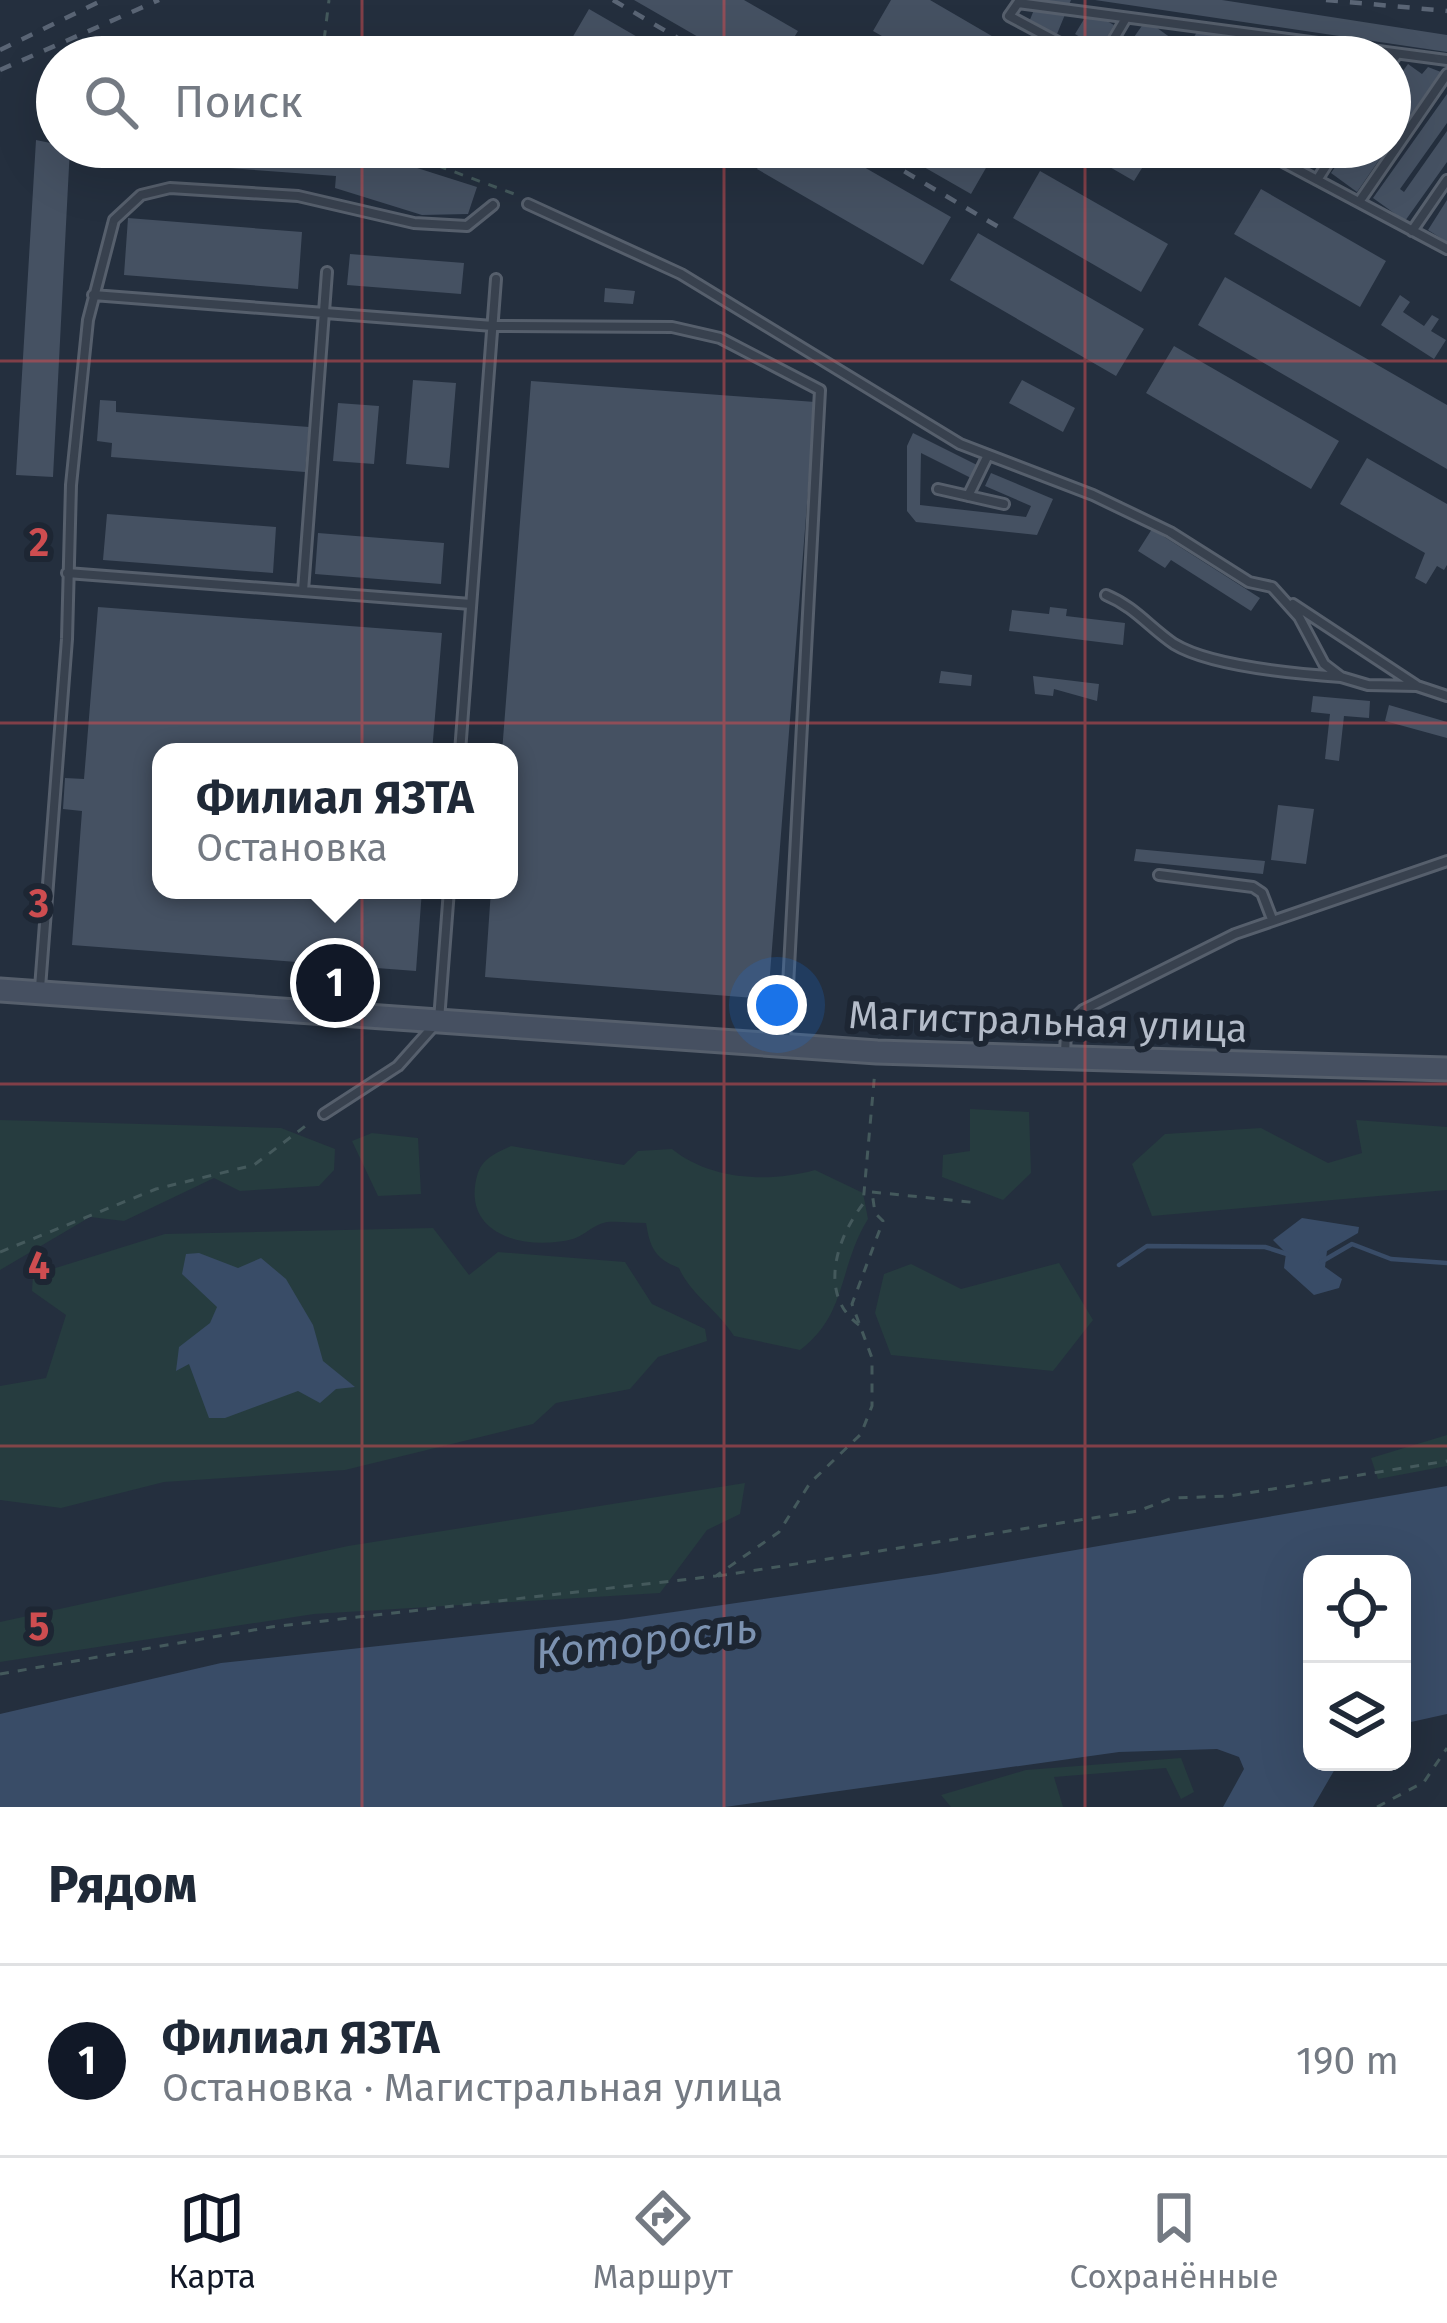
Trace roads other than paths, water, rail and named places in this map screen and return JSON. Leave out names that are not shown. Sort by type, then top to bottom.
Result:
[{"type":"main road","name":"Магистральная улица","points":[[0,990],[877,1052],[1447,1070]]},
{"type":"lane","points":[[1047,36],[1009,16],[1018,3],[1262,36]]},
{"type":"lane","points":[[1115,36],[1126,18]]},
{"type":"lane","points":[[1411,56],[1447,60]]},
{"type":"lane","points":[[1411,126],[1447,74]]},
{"type":"lane","points":[[1295,168],[1447,249]]},
{"type":"lane","points":[[1317,180],[1325,168]]},
{"type":"lane","points":[[1359,202],[1382,168]]},
{"type":"lane","points":[[1412,231],[1447,180]]},
{"type":"lane","points":[[40,993],[67,639],[67,573],[92,295],[114,220],[128,202],[154,190],[298,196],[425,224],[466,226],[493,205]]},
{"type":"lane","points":[[528,204],[681,274],[770,324],[904,412],[988,455],[1093,494],[1170,532],[1287,600],[1417,686],[1447,696]]},
{"type":"lane","points":[[303,591],[327,272]]},
{"type":"lane","points":[[461,743],[496,279]]},
{"type":"lane","points":[[92,295],[493,326],[697,332],[820,390],[784,1046]]},
{"type":"lane","points":[[968,496],[988,455]]},
{"type":"lane","points":[[938,489],[1004,504]]},
{"type":"lane","points":[[67,573],[471,604]]},
{"type":"lane","points":[[1106,595],[1132,605],[1177,646],[1200,654],[1341,677],[1367,686],[1417,686]]},
{"type":"lane","points":[[1287,600],[1324,664],[1341,677]]},
{"type":"lane","points":[[1065,1060],[1066,1027],[1083,1010],[1272,919],[1447,861]]},
{"type":"lane","points":[[1160,875],[1253,886],[1272,919]]},
{"type":"lane","points":[[324,1114],[398,1066],[439,1020],[448,899]]},
{"type":"water","points":[[1302,1218],[1359,1227],[1358,1233],[1327,1251],[1325,1267],[1342,1279],[1339,1288],[1314,1295],[1284,1268],[1286,1253],[1273,1240]]},
{"type":"water","points":[[199,1253],[238,1268],[261,1258],[286,1279],[313,1325],[323,1361],[355,1387],[336,1389],[320,1403],[298,1391],[225,1418],[209,1418],[189,1364],[176,1371],[179,1347],[210,1323],[217,1307],[182,1274],[186,1254]]},
{"type":"water","name":"Которосль","points":[[1447,1486],[1447,1714],[1411,1722],[1411,1555],[1303,1555],[1303,1771],[1334,1771],[1313,1807],[1223,1807],[1244,1769],[1239,1757],[1217,1749],[1119,1752],[725,1807],[0,1807],[0,1714],[221,1663],[618,1620],[936,1574]]},
{"type":"waterway","points":[[1321,1262],[1352,1244],[1391,1259],[1447,1263]]},
{"type":"waterway","points":[[1119,1265],[1147,1246],[1265,1247],[1287,1254]]},
{"type":"railway","points":[[0,50],[103,0]]},
{"type":"railway","points":[[77,36],[159,0]]},
{"type":"railway","points":[[613,0],[674,36]]},
{"type":"railway","points":[[1326,0],[1447,11]]},
{"type":"railway","points":[[0,70],[36,54]]},
{"type":"railway","points":[[899,168],[1007,232]]},
{"type":"place","name":"Филиал ЯЗТА","points":[[335,983]]}]
